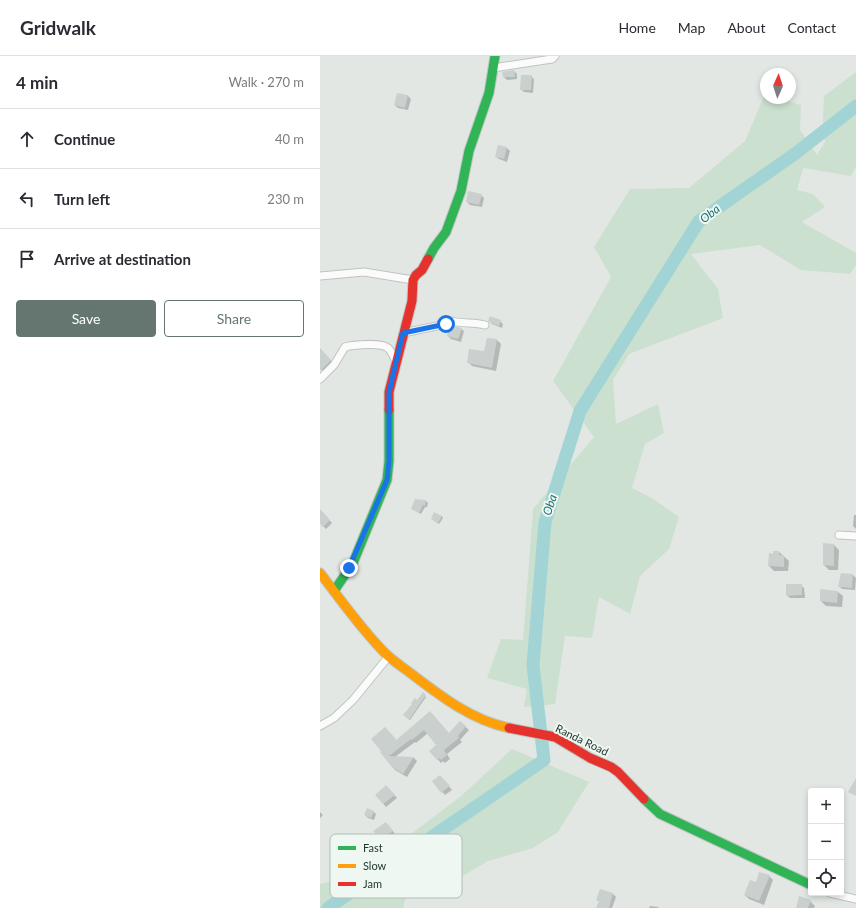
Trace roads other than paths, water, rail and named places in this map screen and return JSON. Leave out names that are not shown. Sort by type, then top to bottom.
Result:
[{"type":"street","points":[[334,591],[352,563],[387,480],[389,461],[389,392],[412,302],[413,280],[422,270],[434,248],[446,232],[452,218],[461,190],[469,151],[489,93],[495,56]]},
{"type":"street","points":[[493,68],[552,59],[555,56]]},
{"type":"street","points":[[320,276],[364,272],[413,280]]},
{"type":"street","points":[[403,333],[446,324],[451,321],[458,323],[474,322],[485,325]]},
{"type":"street","points":[[320,379],[334,365],[345,347],[349,346],[380,344],[387,347],[392,353],[396,362]]},
{"type":"street","points":[[839,535],[856,536]]},
{"type":"street","name":"Randa Road","points":[[320,573],[369,635],[388,656],[464,712],[496,725],[555,738],[618,772],[651,808],[660,814],[808,884]]},
{"type":"street","points":[[320,726],[334,718],[353,700],[388,656]]},
{"type":"street","points":[[843,896],[856,899]]},
{"type":"waterway","name":"Oba","points":[[436,834],[544,760],[533,665],[545,522],[580,411],[699,221],[796,153],[856,106]]},
{"type":"waterway","name":"Oba","points":[[328,908],[343,898]]}]
